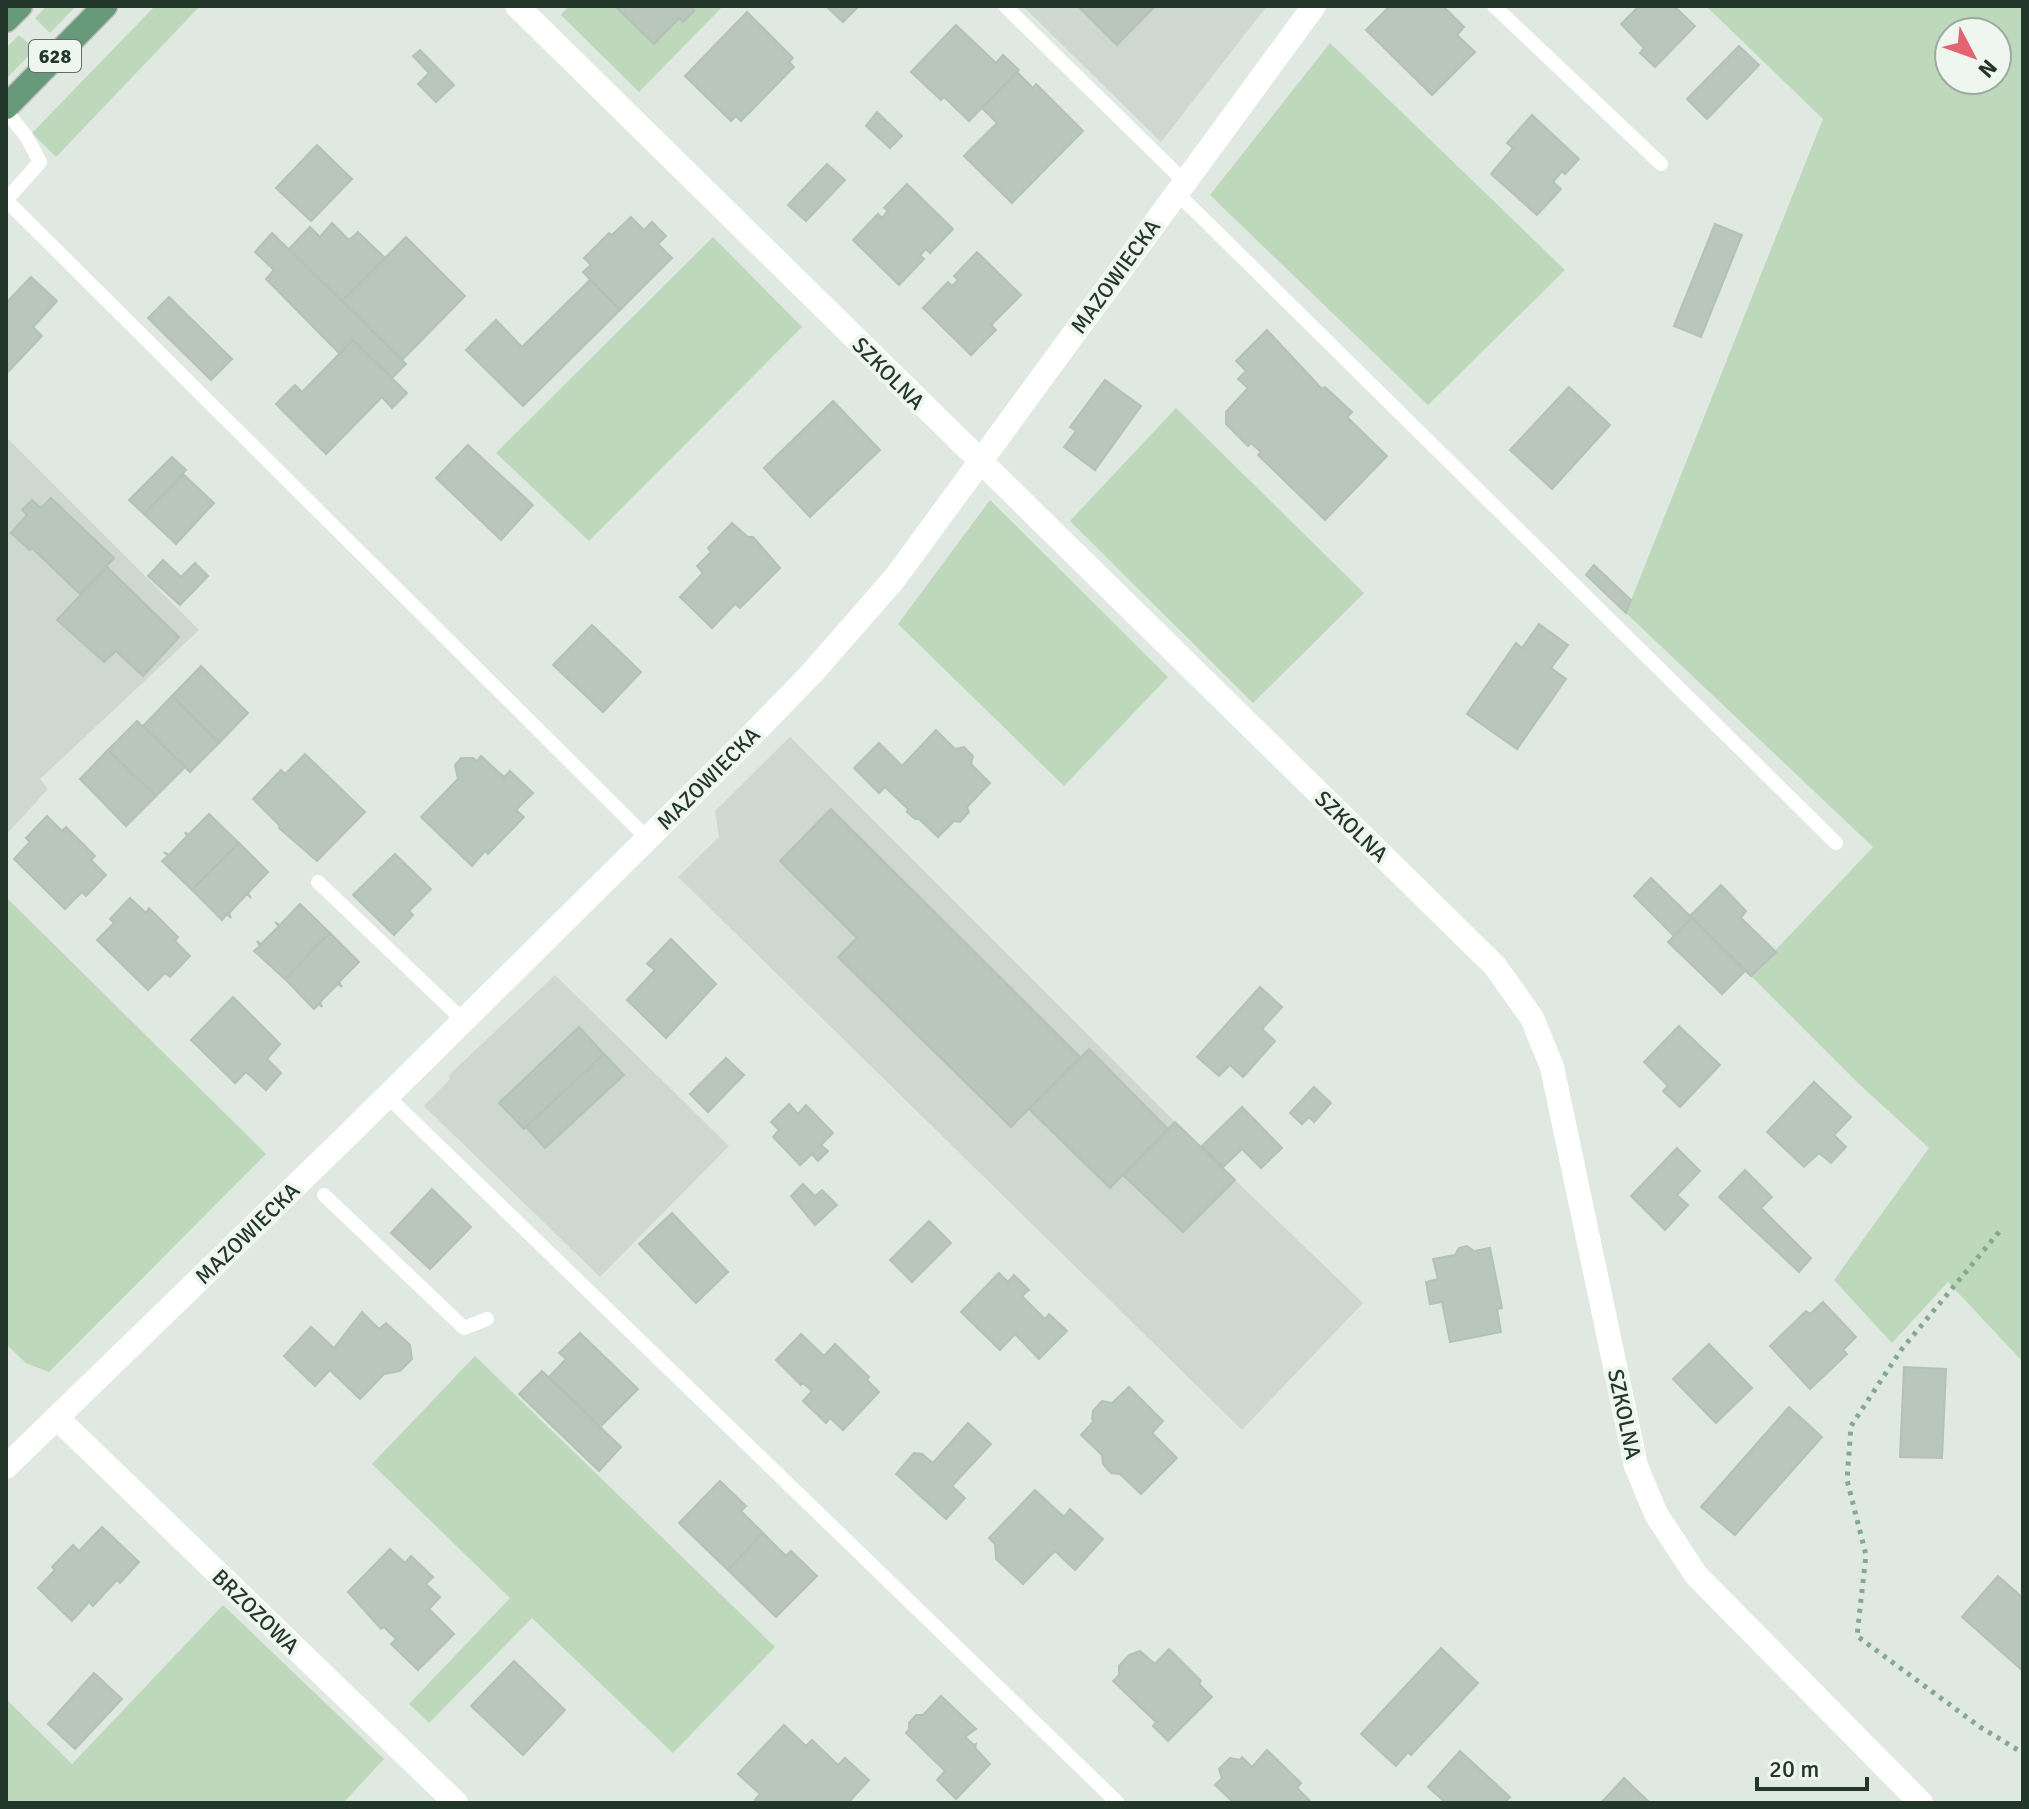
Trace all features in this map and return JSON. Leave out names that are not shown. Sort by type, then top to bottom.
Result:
[{"type":"main road","name":"628","points":[[6,20],[20,6]]},
{"type":"main road","name":"628","points":[[6,109],[105,6]]},
{"type":"street","name":"SZKOLNA","points":[[517,6],[1495,966],[1532,1018],[1552,1067],[1636,1466],[1656,1514],[1696,1575],[1921,1803]]},
{"type":"street","name":"MAZOWIECKA","points":[[6,1467],[464,1021],[812,673],[895,578],[1314,6]]},
{"type":"street","name":"BRZOZOWA","points":[[57,1418],[456,1803]]},
{"type":"lane","points":[[1005,6],[1180,186],[1836,843]]},
{"type":"lane","points":[[1494,6],[1661,164]]},
{"type":"lane","points":[[6,109],[40,162],[6,199],[647,838]]},
{"type":"lane","points":[[318,882],[464,1021]]},
{"type":"lane","points":[[387,1096],[1118,1803]]},
{"type":"lane","points":[[324,1195],[464,1328],[487,1319]]},
{"type":"path","points":[[1999,1232],[1901,1350],[1851,1426],[1847,1480],[1866,1555],[1857,1636],[1980,1727],[2023,1753]]},
{"type":"shaded area","points":[[1023,6],[1267,6],[1161,142]]},
{"type":"shaded area","points":[[6,437],[199,630],[40,779],[48,789],[6,835]]},
{"type":"shaded area","points":[[790,737],[1175,1122],[1363,1303],[1242,1430],[678,877],[719,837],[715,811]]},
{"type":"shaded area","points":[[555,975],[729,1146],[600,1277],[424,1106],[450,1079],[448,1076]]},
{"type":"green space","points":[[47,6],[76,6],[50,33],[35,18]]},
{"type":"green space","points":[[155,6],[200,6],[56,157],[32,133]]},
{"type":"green space","points":[[569,6],[723,6],[639,92],[561,15]]},
{"type":"green space","points":[[1706,6],[2023,6],[2023,1362],[1948,1282],[1892,1343],[1834,1280],[1929,1148],[1859,1084],[1751,976],[1873,847],[1626,613],[1823,119]]},
{"type":"green space","points":[[19,35],[35,49],[6,79],[6,48]]},
{"type":"green space","points":[[1330,43],[1565,270],[1428,405],[1210,195]]},
{"type":"green space","points":[[713,237],[802,327],[589,541],[496,453]]},
{"type":"green space","points":[[1176,408],[1364,593],[1253,703],[1070,521]]},
{"type":"green space","points":[[990,500],[1168,677],[1064,786],[898,624]]},
{"type":"green space","points":[[6,897],[266,1154],[49,1372],[26,1363],[6,1344]]},
{"type":"green space","points":[[475,1356],[775,1647],[673,1753],[532,1618],[429,1723],[409,1704],[510,1598],[372,1464]]},
{"type":"green space","points":[[223,1605],[384,1759],[343,1803],[6,1803],[6,1699],[72,1764]]},
{"type":"building","points":[[615,6],[691,6],[694,11],[683,22],[679,18],[654,44]]},
{"type":"building","points":[[826,6],[859,6],[843,22]]},
{"type":"building","points":[[1078,6],[1155,6],[1117,45]]},
{"type":"building","points":[[1390,6],[1443,6],[1464,27],[1457,35],[1475,52],[1432,95],[1366,30]]},
{"type":"building","points":[[1639,6],[1674,6],[1695,26],[1655,67],[1640,53],[1644,48],[1621,24]]},
{"type":"building","points":[[747,12],[793,58],[789,62],[794,67],[741,121],[736,116],[731,121],[685,76]]},
{"type":"building","points":[[956,25],[996,63],[1003,55],[1019,70],[969,121],[911,72]]},
{"type":"building","points":[[1739,46],[1759,65],[1707,119],[1687,99]]},
{"type":"building","points":[[420,50],[454,85],[436,102],[418,84],[429,73],[413,56]]},
{"type":"building","points":[[1017,72],[1033,88],[1036,84],[1083,131],[1012,203],[964,156],[997,123],[982,108]]},
{"type":"building","points":[[877,112],[902,136],[890,148],[866,126]]},
{"type":"building","points":[[1532,115],[1579,159],[1553,182],[1561,189],[1537,215],[1491,174],[1513,148],[1507,143]]},
{"type":"building","points":[[317,145],[352,179],[311,221],[276,188]]},
{"type":"building","points":[[827,164],[845,180],[806,221],[788,205]]},
{"type":"building","points":[[907,184],[953,229],[930,253],[926,249],[920,255],[924,259],[899,285],[853,240],[878,214],[882,218],[888,211],[884,208]]},
{"type":"building","points":[[631,217],[644,230],[652,222],[666,236],[658,244],[672,258],[620,310],[583,272],[591,265],[584,258],[609,233],[612,235]]},
{"type":"building","points":[[332,223],[349,240],[358,232],[385,258],[342,301],[289,249],[310,227],[320,237]]},
{"type":"building","points":[[1715,224],[1742,235],[1701,337],[1674,326]]},
{"type":"building","points":[[272,233],[406,364],[392,378],[353,340],[340,354],[266,279],[274,270],[255,252]]},
{"type":"building","points":[[406,237],[465,296],[402,360],[342,301]]},
{"type":"building","points":[[977,252],[1021,295],[991,325],[996,330],[971,355],[923,308],[948,282],[952,286],[958,280],[954,276]]},
{"type":"building","points":[[31,277],[57,301],[33,327],[42,336],[6,374],[6,303]]},
{"type":"building","points":[[590,280],[620,310],[523,406],[466,350],[496,320],[522,347]]},
{"type":"building","points":[[169,297],[232,359],[211,380],[148,318]]},
{"type":"building","points":[[1267,330],[1322,389],[1325,387],[1352,412],[1347,417],[1387,456],[1325,520],[1258,455],[1261,452],[1251,443],[1248,446],[1226,424],[1226,412],[1248,388],[1238,379],[1246,371],[1236,361]]},
{"type":"building","points":[[353,340],[407,393],[392,408],[382,397],[326,454],[276,404],[295,385],[302,392]]},
{"type":"building","points":[[1105,380],[1141,406],[1095,470],[1064,447],[1076,431],[1070,427]]},
{"type":"building","points":[[1569,387],[1610,425],[1552,489],[1510,450]]},
{"type":"building","points":[[833,401],[880,450],[810,517],[764,468]]},
{"type":"building","points":[[468,445],[533,505],[501,540],[436,478]]},
{"type":"building","points":[[172,457],[186,470],[144,514],[129,500]]},
{"type":"building","points":[[183,474],[214,503],[176,544],[144,514]]},
{"type":"building","points":[[51,498],[114,558],[80,594],[32,548],[30,550],[11,533],[27,515],[22,510],[32,500],[41,508]]},
{"type":"building","points":[[732,523],[748,537],[753,537],[780,568],[740,608],[735,604],[712,628],[680,597],[703,573],[697,566],[711,552],[708,548]]},
{"type":"building","points":[[163,560],[181,577],[195,563],[208,576],[180,605],[148,576]]},
{"type":"building","points":[[1594,565],[1631,600],[1626,613],[1586,575]]},
{"type":"building","points":[[107,567],[179,637],[143,676],[116,651],[104,662],[57,620]]},
{"type":"building","points":[[1539,624],[1568,645],[1551,668],[1566,679],[1517,749],[1467,714],[1516,643],[1522,648]]},
{"type":"building","points":[[592,625],[641,672],[603,712],[553,665]]},
{"type":"building","points":[[201,666],[248,713],[219,743],[172,696]]},
{"type":"building","points":[[172,696],[219,743],[190,772],[143,726]]},
{"type":"building","points":[[137,721],[185,767],[156,796],[108,750]]},
{"type":"building","points":[[936,730],[955,749],[964,747],[973,756],[971,764],[990,783],[967,807],[969,812],[960,822],[954,821],[938,837],[907,812],[908,809],[885,787],[879,793],[854,768],[879,743],[902,766]]},
{"type":"building","points":[[108,750],[156,796],[126,826],[80,779]]},
{"type":"building","points":[[305,754],[365,812],[317,861],[279,828],[253,799],[281,770],[285,774]]},
{"type":"building","points":[[481,756],[504,777],[510,771],[533,793],[516,810],[524,817],[472,866],[421,817],[458,779],[455,765],[461,758],[477,761]]},
{"type":"building","points":[[831,809],[1080,1057],[1011,1127],[838,957],[857,938],[780,861]]},
{"type":"building","points":[[209,814],[239,843],[192,890],[162,861],[168,856],[164,852],[169,855],[187,836],[185,832],[188,835]]},
{"type":"building","points":[[47,816],[62,831],[66,827],[95,856],[91,860],[106,875],[86,896],[82,892],[65,909],[14,859],[30,842],[26,838]]},
{"type":"building","points":[[239,843],[268,872],[248,893],[251,898],[247,894],[229,913],[231,918],[227,914],[222,920],[192,890]]},
{"type":"building","points":[[395,854],[431,889],[409,911],[413,915],[394,935],[353,895]]},
{"type":"building","points":[[1651,878],[1692,918],[1674,936],[1634,896]]},
{"type":"building","points":[[1721,885],[1746,911],[1741,918],[1776,952],[1751,976],[1690,916]]},
{"type":"building","points":[[130,898],[146,913],[149,908],[178,937],[175,941],[190,956],[170,977],[165,973],[148,990],[97,940],[114,923],[110,919]]},
{"type":"building","points":[[300,904],[330,933],[285,979],[254,951],[260,946],[257,941],[261,944],[279,926],[275,922],[280,925]]},
{"type":"building","points":[[1692,918],[1745,971],[1722,994],[1668,942]]},
{"type":"building","points":[[330,933],[359,962],[339,982],[342,987],[338,984],[320,1002],[322,1007],[319,1004],[314,1009],[285,979]]},
{"type":"building","points":[[671,939],[716,984],[666,1038],[627,1000],[655,970],[647,964]]},
{"type":"building","points":[[1260,987],[1282,1007],[1262,1029],[1275,1041],[1243,1077],[1230,1065],[1219,1076],[1197,1057]]},
{"type":"building","points":[[233,997],[280,1044],[267,1059],[281,1073],[266,1090],[246,1072],[235,1083],[191,1040]]},
{"type":"building","points":[[1679,1026],[1720,1065],[1680,1107],[1663,1091],[1668,1086],[1644,1062]]},
{"type":"building","points":[[579,1027],[604,1054],[524,1129],[499,1103]]},
{"type":"building","points":[[1089,1049],[1168,1129],[1110,1188],[1029,1109]]},
{"type":"building","points":[[604,1054],[624,1075],[545,1148],[526,1127]]},
{"type":"building","points":[[726,1058],[744,1075],[708,1112],[690,1094]]},
{"type":"building","points":[[1814,1082],[1851,1117],[1834,1135],[1846,1147],[1831,1163],[1819,1153],[1804,1167],[1767,1132]]},
{"type":"building","points":[[1314,1087],[1331,1103],[1314,1122],[1309,1117],[1302,1124],[1290,1113]]},
{"type":"building","points":[[789,1104],[798,1114],[806,1105],[833,1133],[821,1145],[828,1151],[818,1161],[812,1154],[800,1165],[773,1137],[779,1130],[771,1122]]},
{"type":"building","points":[[1242,1107],[1282,1148],[1261,1168],[1242,1149],[1223,1167],[1202,1146]]},
{"type":"building","points":[[1175,1122],[1235,1180],[1183,1232],[1123,1175]]},
{"type":"building","points":[[1677,1148],[1700,1171],[1677,1195],[1688,1205],[1665,1230],[1631,1196]]},
{"type":"building","points":[[1745,1170],[1772,1197],[1761,1208],[1811,1258],[1799,1272],[1719,1197]]},
{"type":"building","points":[[803,1184],[815,1196],[822,1190],[837,1205],[815,1225],[791,1196]]},
{"type":"building","points":[[432,1189],[471,1227],[430,1269],[391,1233]]},
{"type":"building","points":[[672,1213],[728,1272],[696,1303],[639,1244]]},
{"type":"building","points":[[929,1221],[951,1243],[912,1282],[890,1260]]},
{"type":"building","points":[[1467,1246],[1474,1251],[1490,1248],[1502,1308],[1497,1309],[1501,1332],[1450,1342],[1442,1302],[1430,1304],[1426,1282],[1438,1279],[1433,1259],[1455,1255],[1459,1248]]},
{"type":"building","points":[[999,1273],[1008,1282],[1014,1275],[1029,1290],[1022,1296],[1045,1319],[1049,1314],[1067,1331],[1039,1359],[1015,1334],[1000,1350],[961,1312]]},
{"type":"building","points":[[1823,1302],[1856,1337],[1843,1350],[1847,1354],[1810,1389],[1770,1346],[1806,1311],[1810,1314]]},
{"type":"building","points":[[362,1312],[379,1329],[386,1323],[410,1345],[412,1359],[400,1371],[384,1374],[360,1399],[330,1370],[315,1386],[284,1356],[311,1327],[334,1348]]},
{"type":"building","points":[[580,1333],[638,1389],[600,1427],[549,1377],[566,1359],[559,1353]]},
{"type":"building","points":[[801,1334],[824,1356],[835,1344],[869,1377],[867,1380],[879,1392],[843,1430],[830,1418],[826,1423],[803,1401],[812,1391],[803,1383],[801,1385],[776,1360]]},
{"type":"building","points":[[1709,1344],[1752,1388],[1716,1423],[1673,1379]]},
{"type":"building","points":[[1904,1367],[1946,1369],[1942,1458],[1900,1457]]},
{"type":"building","points":[[542,1371],[621,1447],[599,1471],[519,1394]]},
{"type":"building","points":[[1129,1387],[1163,1421],[1152,1433],[1177,1458],[1141,1494],[1120,1474],[1111,1473],[1103,1464],[1102,1455],[1081,1435],[1094,1421],[1093,1411],[1102,1401],[1112,1403]]},
{"type":"building","points":[[1789,1407],[1822,1437],[1735,1535],[1701,1507]]},
{"type":"building","points":[[968,1423],[991,1444],[952,1486],[965,1498],[946,1519],[896,1474],[914,1453],[922,1454],[933,1463]]},
{"type":"building","points":[[720,1481],[746,1506],[741,1511],[763,1533],[728,1570],[679,1523]]},
{"type":"building","points":[[1035,1490],[1064,1517],[1070,1509],[1103,1539],[1075,1570],[1055,1551],[1023,1584],[996,1559],[995,1544],[989,1538]]},
{"type":"building","points":[[102,1527],[139,1562],[120,1583],[117,1580],[93,1606],[89,1602],[72,1621],[38,1588],[73,1545],[79,1551]]},
{"type":"building","points":[[763,1533],[786,1556],[791,1551],[817,1576],[776,1617],[728,1570]]},
{"type":"building","points":[[390,1549],[405,1563],[411,1556],[433,1577],[426,1584],[440,1597],[429,1609],[454,1634],[418,1670],[391,1644],[396,1639],[384,1627],[381,1629],[348,1592]]},
{"type":"building","points":[[1998,1576],[2023,1598],[2023,1671],[1962,1617]]},
{"type":"building","points":[[1441,1648],[1478,1683],[1411,1755],[1408,1752],[1396,1766],[1361,1734]]},
{"type":"building","points":[[1169,1649],[1201,1681],[1199,1684],[1212,1697],[1168,1741],[1153,1726],[1156,1722],[1113,1681],[1119,1675],[1119,1666],[1129,1655],[1140,1651],[1155,1664]]},
{"type":"building","points":[[514,1661],[565,1710],[523,1755],[471,1706]]},
{"type":"building","points":[[94,1673],[122,1699],[75,1749],[48,1724]]},
{"type":"building","points":[[941,1696],[976,1729],[965,1737],[976,1744],[975,1748],[990,1764],[956,1799],[937,1780],[945,1771],[906,1733],[916,1715],[923,1715]]},
{"type":"building","points":[[784,1725],[806,1746],[812,1740],[838,1765],[845,1758],[869,1780],[848,1803],[758,1803],[755,1800],[760,1794],[738,1774]]},
{"type":"building","points":[[1267,1750],[1301,1783],[1297,1788],[1312,1803],[1234,1803],[1215,1785],[1222,1778],[1219,1769],[1230,1758],[1240,1760],[1242,1757],[1252,1767]]},
{"type":"building","points":[[1460,1751],[1510,1797],[1504,1803],[1446,1803],[1428,1787]]},
{"type":"building","points":[[1624,1778],[1650,1803],[1601,1803]]}]
